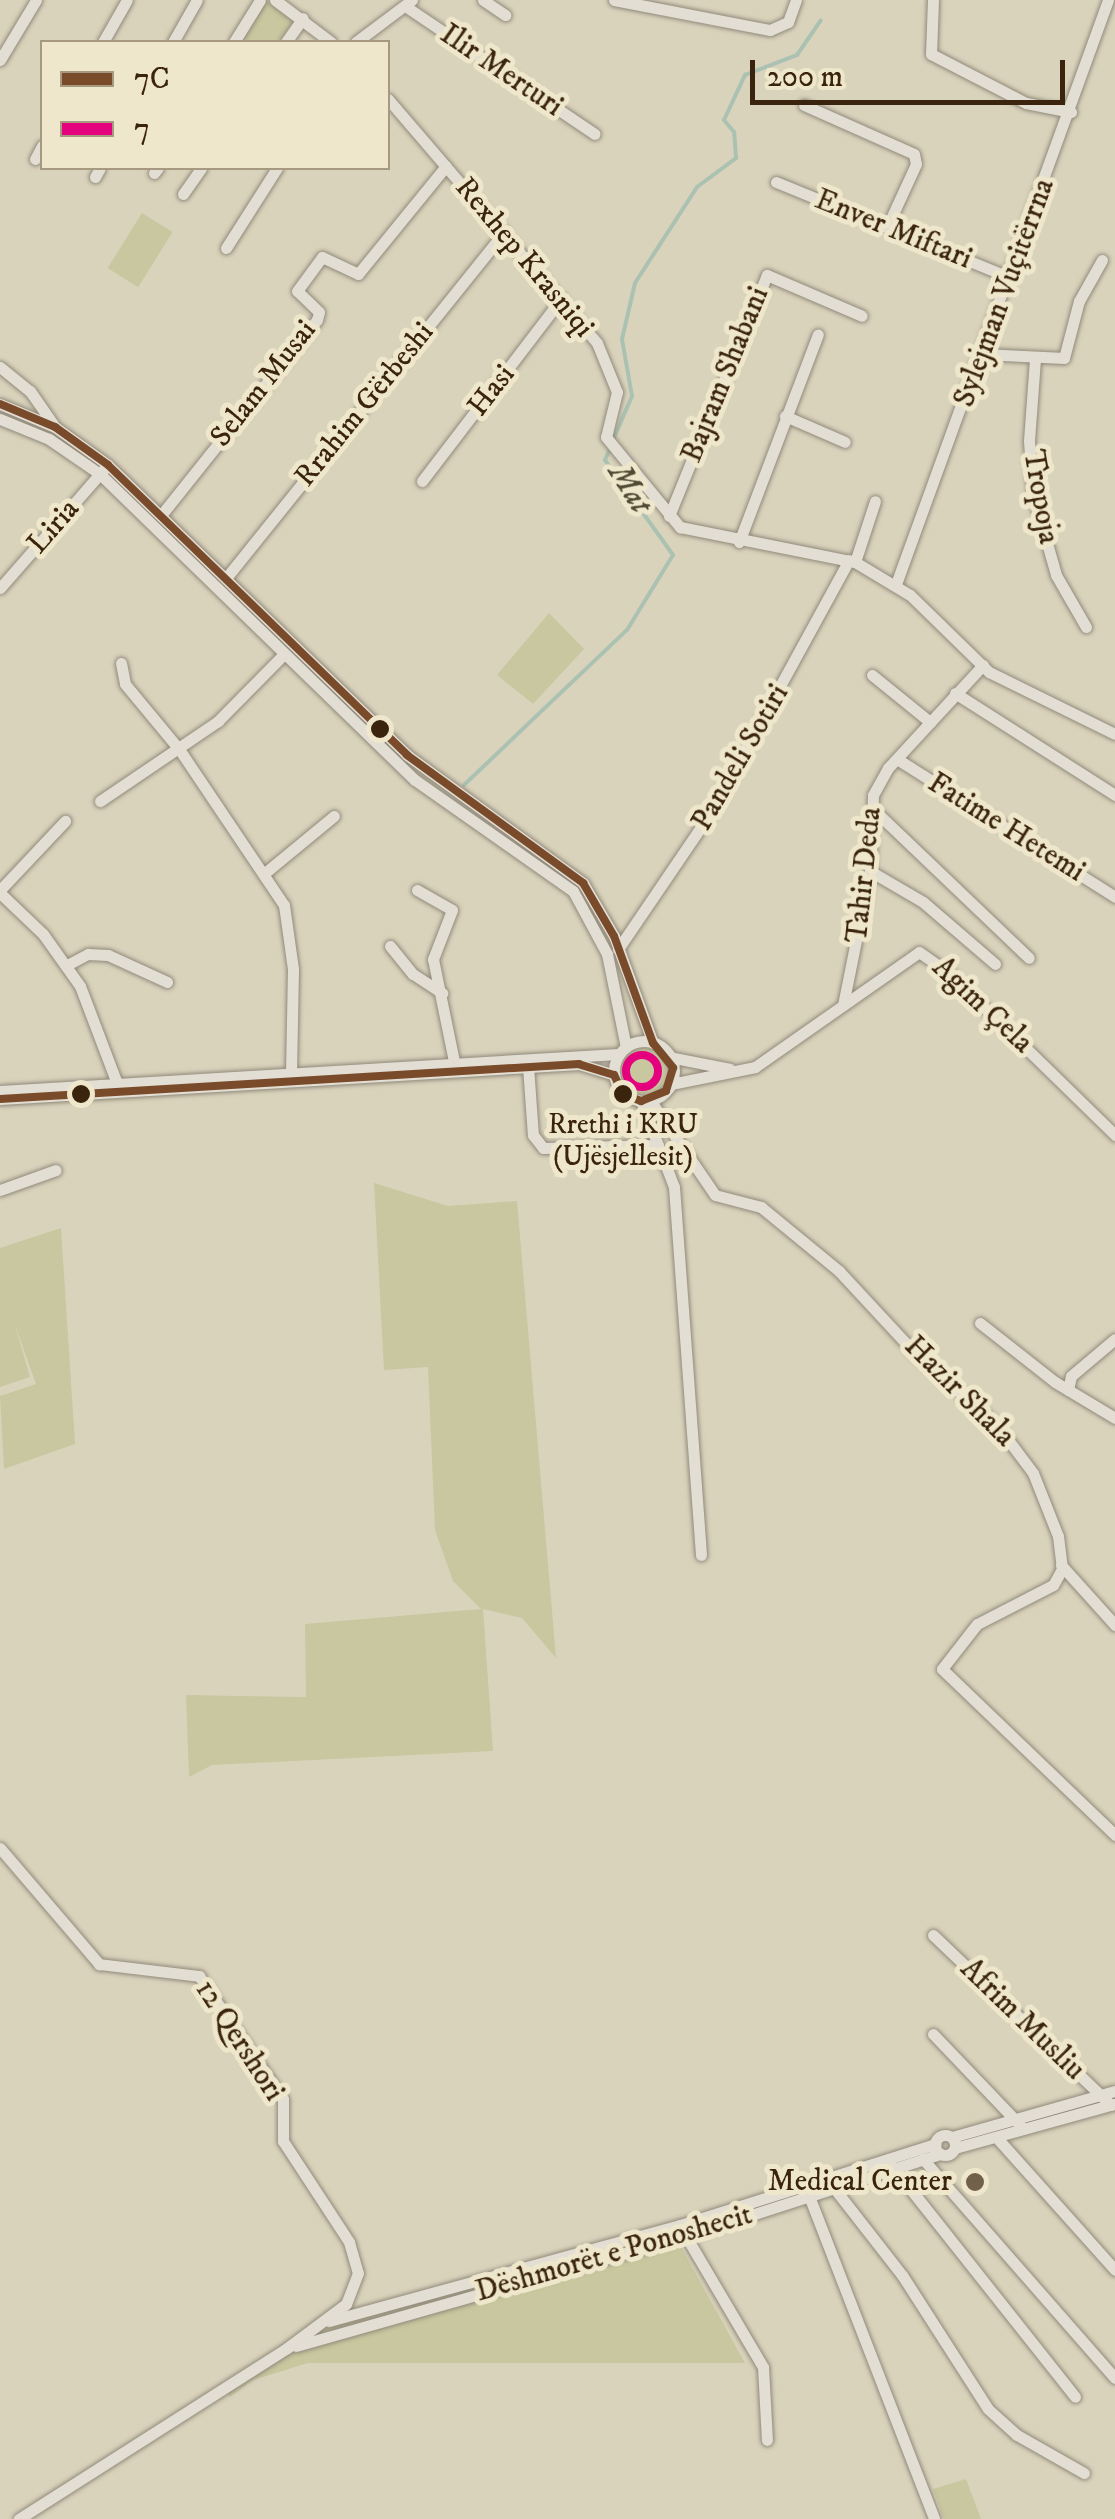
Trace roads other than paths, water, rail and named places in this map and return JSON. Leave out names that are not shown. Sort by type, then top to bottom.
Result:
[{"type":"street","points":[[0,60],[36,0]]},
{"type":"street","points":[[103,40],[127,0]]},
{"type":"street","points":[[173,40],[197,0]]},
{"type":"street","points":[[235,40],[260,0]]},
{"type":"street","points":[[275,0],[329,40]]},
{"type":"street","points":[[484,0],[505,15]]},
{"type":"street","points":[[614,0],[770,30],[788,22],[796,0]]},
{"type":"street","points":[[933,0],[931,54],[1026,103],[1071,112]]},
{"type":"street","name":"Sylejman Vuçitërrna","points":[[896,584],[1011,278],[1108,0]]},
{"type":"street","points":[[359,40],[410,4]]},
{"type":"street","name":"Ilir Merturi","points":[[410,4],[594,134]]},
{"type":"street","points":[[287,40],[303,18]]},
{"type":"street","name":"Rexhep Krasniqi","points":[[390,101],[596,343],[616,383],[605,430],[611,445],[668,516],[693,534],[852,561],[896,584],[983,665],[1115,734]]},
{"type":"street","points":[[804,105],[914,154],[916,164],[886,228]]},
{"type":"street","points":[[35,158],[40,149]]},
{"type":"street","name":"Selam Musai","points":[[162,514],[317,320],[319,312],[297,291],[310,273],[326,256],[358,274],[446,166]]},
{"type":"street","points":[[183,194],[200,170]]},
{"type":"street","points":[[226,248],[276,170]]},
{"type":"street","name":"Enver Miftari","points":[[776,182],[1011,278]]},
{"type":"street","name":"Rrahim Gërbeshi","points":[[226,578],[504,232]]},
{"type":"street","points":[[982,354],[1036,358],[1068,353],[1079,301],[1102,260]]},
{"type":"street","name":"Bajram Shabani","points":[[668,516],[768,275],[862,316]]},
{"type":"street","name":"Hasi","points":[[422,480],[561,299]]},
{"type":"street","points":[[738,542],[818,334]]},
{"type":"street","name":"Tropoja","points":[[1036,358],[1029,441],[1033,494],[1056,574],[1086,627]]},
{"type":"street","points":[[0,367],[30,391],[55,428],[162,514],[424,770],[574,874],[601,909],[653,1043],[670,1057],[734,1070]]},
{"type":"street","points":[[0,404],[55,428]]},
{"type":"street","points":[[785,416],[845,442]]},
{"type":"street","points":[[0,419],[48,439],[104,470],[284,654],[430,792],[573,891],[607,954],[622,1051],[614,1075]]},
{"type":"street","name":"Liria","points":[[0,588],[104,470]]},
{"type":"street","points":[[852,561],[876,501]]},
{"type":"street","name":"Pandeli Sotiri","points":[[618,948],[703,825],[852,561]]},
{"type":"street","points":[[100,801],[218,721],[284,654]]},
{"type":"street","points":[[121,662],[125,684],[179,749],[266,872],[284,906],[291,943],[291,1070]]},
{"type":"street","name":"Tahir Deda","points":[[843,1005],[870,870],[873,796],[897,759],[983,665]]},
{"type":"street","points":[[872,675],[930,722]]},
{"type":"street","points":[[955,693],[1115,795]]},
{"type":"street","name":"Fatime Hetemi","points":[[897,759],[1115,896]]},
{"type":"street","points":[[874,810],[1029,958]]},
{"type":"street","points":[[266,872],[334,816]]},
{"type":"street","points":[[65,821],[0,892],[67,965],[105,1037],[118,1084]]},
{"type":"street","points":[[870,870],[910,892],[995,964]]},
{"type":"street","points":[[416,890],[452,910],[434,950],[454,1060]]},
{"type":"street","points":[[390,946],[413,974],[442,993]]},
{"type":"street","points":[[67,965],[88,954],[108,955],[167,982]]},
{"type":"street","name":"Agim Çela","points":[[671,1084],[755,1067],[906,957],[926,954],[1115,1135]]},
{"type":"street","points":[[0,1099],[118,1084],[291,1070],[622,1051],[653,1043]]},
{"type":"street","points":[[645,1101],[671,1084],[670,1057]]},
{"type":"street","points":[[0,1091],[579,1064],[614,1075],[624,1094],[645,1101]]},
{"type":"street","points":[[528,1066],[534,1136],[543,1148],[658,1145]]},
{"type":"street","points":[[645,1101],[674,1187],[701,1555]]},
{"type":"street","name":"Hazir Shala","points":[[645,1101],[714,1195],[760,1208],[839,1271],[913,1350],[997,1425],[1048,1505],[1062,1564]]},
{"type":"street","points":[[0,1190],[56,1170]]},
{"type":"street","points":[[980,1323],[1068,1390],[1115,1418]]},
{"type":"street","points":[[1068,1390],[1071,1376],[1115,1339]]},
{"type":"street","points":[[1115,1625],[1062,1564],[1053,1585],[977,1624],[942,1669],[1115,1836]]},
{"type":"street","name":"12 Qershori","points":[[0,1848],[99,1964],[194,1972],[280,2094],[282,2141],[358,2263],[353,2295],[320,2323]]},
{"type":"street","name":"Afrim Musliu","points":[[933,1935],[1114,2104]]},
{"type":"street","points":[[933,2034],[1021,2126]]},
{"type":"street","name":"Dëshmorët e Ponoshecit","points":[[1065,2113],[1115,2091]]},
{"type":"street","name":"Dëshmorët e Ponoshecit","points":[[287,2348],[683,2230],[953,2143],[1114,2104]]},
{"type":"street","name":"Dëshmorët e Ponoshecit","points":[[18,2519],[287,2348],[320,2323],[808,2196],[923,2159],[937,2149],[941,2135],[953,2143],[997,2138],[1021,2126]]},
{"type":"street","points":[[997,2138],[1115,2270]]},
{"type":"street","points":[[923,2159],[979,2227],[1010,2250],[1115,2378]]},
{"type":"street","points":[[893,2168],[1075,2397]]},
{"type":"street","points":[[834,2188],[902,2276],[988,2409],[1016,2435],[1084,2472]]},
{"type":"street","points":[[808,2196],[934,2519]]},
{"type":"street","points":[[683,2230],[762,2368],[767,2440]]},
{"type":"waterway","name":"Mat","points":[[613,440],[632,396],[622,339],[635,283],[697,187],[736,158],[734,132],[724,120],[745,75],[797,55],[821,20]]},
{"type":"waterway","name":"Mat","points":[[464,785],[627,630],[673,555],[605,460],[610,449]]},
{"type":"place","name":"Rrethi i KRU (Ujësjellesit)","points":[[623,1094]]},
{"type":"place","name":"Medical Center","points":[[975,2182]]}]
